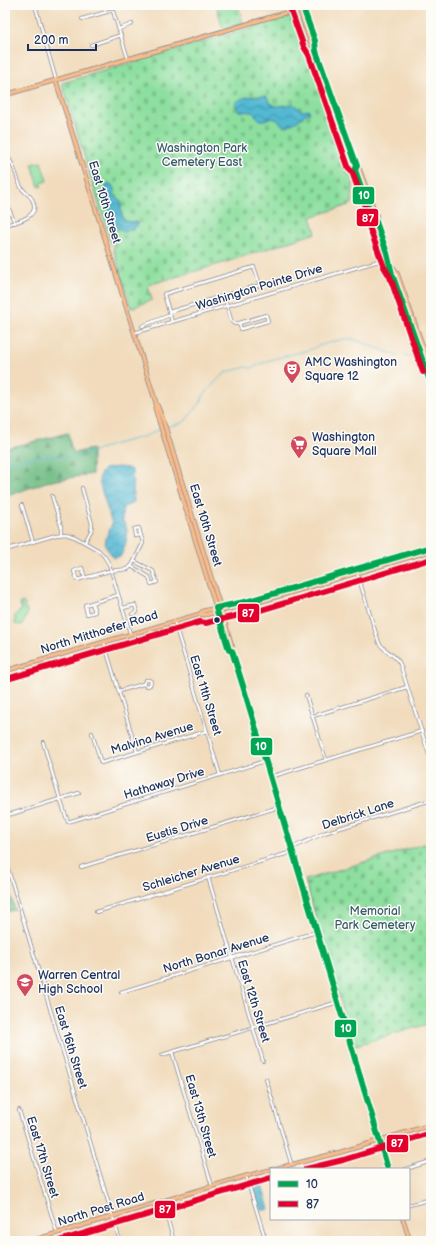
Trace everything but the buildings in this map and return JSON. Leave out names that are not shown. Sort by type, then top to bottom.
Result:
[{"type":"main road","points":[[5,95],[300,7],[312,5]]},
{"type":"main road","points":[[300,7],[311,44],[316,51],[377,217],[375,219],[391,264],[392,274],[431,384]]},
{"type":"main road","name":"East 10th Street","points":[[56,80],[156,405],[155,408],[162,423],[219,610],[233,649],[232,651],[388,1168]]},
{"type":"main road","points":[[391,264],[397,273],[431,369]]},
{"type":"main road","name":"North Mitthoefer Road","points":[[219,610],[431,547]]},
{"type":"main road","name":"North Mitthoefer Road","points":[[5,671],[130,633],[200,614],[203,611],[248,605],[431,551]]},
{"type":"main road","points":[[248,605],[259,598]]},
{"type":"main road","name":"North Post Road","points":[[274,1168],[342,1152],[431,1125]]},
{"type":"main road","name":"North Post Road","points":[[31,1241],[270,1169]]},
{"type":"main road","points":[[403,1220],[410,1241]]},
{"type":"street","name":"East 10th Street","points":[[35,5],[56,80]]},
{"type":"street","points":[[82,19],[113,11],[128,59]]},
{"type":"street","points":[[119,28],[132,24]]},
{"type":"street","points":[[91,44],[121,35]]},
{"type":"street","points":[[5,154],[13,165],[21,188],[33,201],[33,211],[28,218],[5,225]]},
{"type":"street","points":[[5,200],[15,223]]},
{"type":"street","name":"Washington Pointe Drive","points":[[134,333],[389,258]]},
{"type":"street","points":[[142,326],[170,314],[260,285],[254,267],[164,294],[170,314],[172,322]]},
{"type":"street","points":[[224,296],[233,323],[239,323],[266,315],[268,321],[241,329],[239,323]]},
{"type":"street","points":[[82,488],[92,524],[91,531],[85,542]]},
{"type":"street","points":[[52,496],[61,526],[61,534]]},
{"type":"street","points":[[22,505],[33,542]]},
{"type":"street","points":[[5,550],[61,534],[72,536],[96,548],[107,560],[130,633]]},
{"type":"street","points":[[85,578],[82,568],[74,571],[77,580],[85,578],[111,571],[126,569],[131,566],[143,544],[141,535]]},
{"type":"street","points":[[131,566],[149,577],[151,584],[157,582],[153,571],[134,561]]},
{"type":"street","points":[[357,572],[379,643],[398,660],[431,761]]},
{"type":"street","points":[[92,603],[95,612],[87,614],[85,605],[118,595]]},
{"type":"street","points":[[123,608],[135,605],[137,612],[132,614]]},
{"type":"street","name":"East 11th Street","points":[[174,621],[220,775]]},
{"type":"street","points":[[104,641],[137,752]]},
{"type":"street","points":[[119,692],[143,684]]},
{"type":"street","points":[[313,716],[407,687]]},
{"type":"street","points":[[306,695],[326,760]]},
{"type":"street","name":"Malvina Avenue","points":[[92,734],[101,763],[207,731]]},
{"type":"street","points":[[270,778],[422,731]]},
{"type":"street","points":[[43,742],[60,799]]},
{"type":"street","name":"Hathaway Drive","points":[[60,799],[68,822],[265,761]]},
{"type":"street","points":[[5,816],[79,794]]},
{"type":"street","name":"Delbrick Lane","points":[[292,850],[324,833],[431,800]]},
{"type":"street","name":"Eustis Drive","points":[[81,867],[279,807]]},
{"type":"street","name":"Schleicher Avenue","points":[[96,912],[208,878],[292,850]]},
{"type":"street","name":"East 16th Street","points":[[5,858],[120,1241]]},
{"type":"street","name":"East 12th Street","points":[[208,878],[263,1060]]},
{"type":"street","name":"North Bonar Avenue","points":[[121,992],[316,932]]},
{"type":"street","points":[[162,1055],[338,1002]]},
{"type":"street","name":"East 13th Street","points":[[172,1052],[212,1186]]},
{"type":"street","points":[[266,1079],[291,1163]]},
{"type":"street","name":"East 17th Street","points":[[19,1110],[57,1233]]},
{"type":"street","points":[[409,1168],[431,1161]]},
{"type":"street","points":[[246,1176],[266,1241]]},
{"type":"street","points":[[410,1205],[431,1199]]},
{"type":"street","points":[[162,1201],[174,1241]]},
{"type":"green space","points":[[216,5],[238,5],[243,23],[223,29]]},
{"type":"green space","name":"Washington Park Cemetery East","points":[[297,14],[353,182],[352,204],[311,217],[316,233],[148,285],[152,300],[131,308],[113,248],[114,246],[111,244],[62,83]]},
{"type":"green space","points":[[41,162],[47,181],[41,183],[42,186],[39,187],[32,164]]},
{"type":"green space","points":[[5,422],[8,448],[68,433],[74,453],[92,449],[92,474],[46,482],[5,497]]},
{"type":"green space","points":[[23,602],[25,605],[24,607],[28,612],[23,624],[15,624],[15,615],[21,610],[20,603]]},
{"type":"green space","name":"Memorial Park Cemetery","points":[[431,842],[431,1023],[353,1046],[305,880]]},
{"type":"green space","points":[[5,877],[15,910],[5,912]]},
{"type":"water","points":[[254,96],[266,96],[272,105],[279,106],[293,104],[302,111],[309,110],[310,113],[306,113],[299,120],[285,127],[276,119],[269,118],[260,120],[252,112],[239,111],[235,104],[241,99]]},
{"type":"water","points":[[108,183],[113,186],[114,195],[121,201],[121,211],[124,221],[137,222],[138,225],[135,227],[124,232],[114,223],[109,213],[109,203],[111,199],[110,195],[106,192],[105,187]]},
{"type":"water","points":[[118,467],[132,470],[134,502],[123,507],[122,519],[127,529],[126,543],[121,556],[114,558],[105,546],[106,538],[112,524],[99,482],[100,475],[104,469]]},
{"type":"water","points":[[255,1179],[260,1179],[269,1209],[261,1210],[252,1182]]},
{"type":"waterway","points":[[166,427],[182,423],[186,420],[201,402],[203,396],[220,377],[227,372],[246,367],[251,368],[273,359],[309,350],[343,339],[353,339],[398,356],[411,356],[423,352]]},
{"type":"waterway","points":[[426,351],[431,350]]},
{"type":"waterway","points":[[5,460],[20,462],[26,458],[32,459],[35,456],[76,457],[115,444],[146,436],[160,429]]},
{"type":"transit line","name":"10","points":[[302,5],[315,41],[316,51],[357,166],[355,170],[372,218],[375,219],[387,253],[392,274],[431,384]]},
{"type":"transit line","name":"87","points":[[290,8],[304,47],[309,55],[349,169],[352,172],[368,215],[367,221],[384,267],[390,277],[423,372]]},
{"type":"transit line","name":"10","points":[[216,608],[249,601],[431,547]]},
{"type":"transit line","name":"87","points":[[7,679],[200,622],[206,623],[261,610],[431,559]]},
{"type":"transit line","name":"10","points":[[216,608],[229,650],[232,651],[243,686],[388,1168]]},
{"type":"transit line","name":"87","points":[[310,1168],[343,1160],[431,1133]]},
{"type":"transit line","name":"87","points":[[59,1241],[270,1178]]},
{"type":"place","name":"AMC Washington Square 12","points":[[292,384]]},
{"type":"place","name":"Washington Square Mall","points":[[299,459]]},
{"type":"place","name":"Warren Central High School","points":[[25,997]]}]
